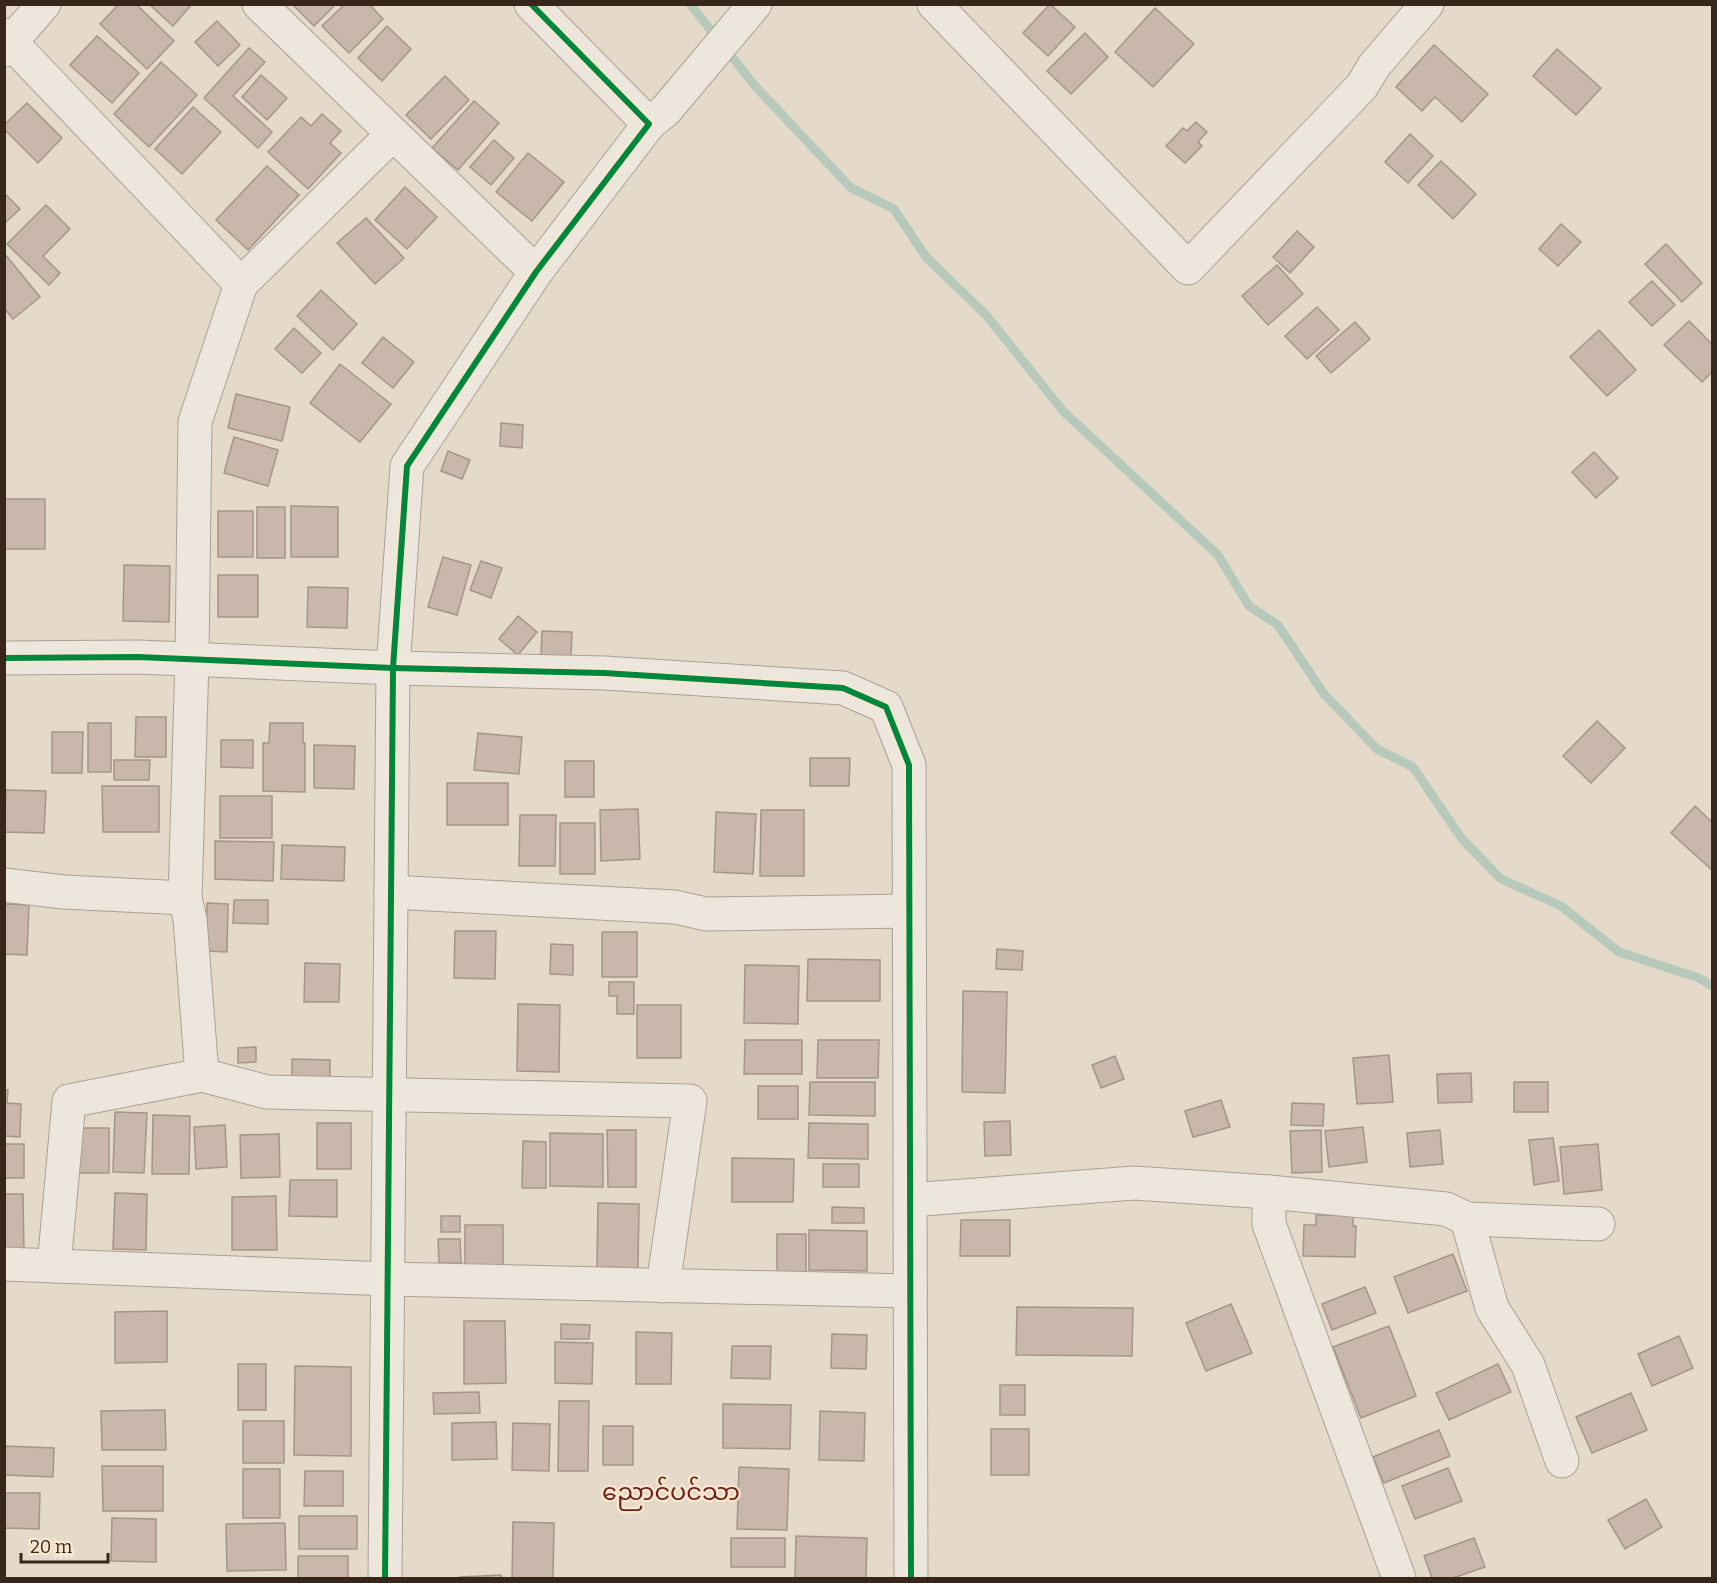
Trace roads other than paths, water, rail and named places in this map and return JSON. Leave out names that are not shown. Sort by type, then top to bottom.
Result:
[{"type":"street","points":[[44,4],[7,42],[241,284]]},
{"type":"street","points":[[259,4],[536,272]]},
{"type":"street","points":[[531,4],[649,124]]},
{"type":"street","points":[[386,1578],[393,668],[407,466],[536,272],[649,124],[666,110],[755,4]]},
{"type":"street","points":[[934,4],[1188,268],[1362,86],[1374,66],[1427,4]]},
{"type":"street","points":[[202,1075],[190,919],[185,898],[192,659],[195,422],[241,284],[393,134]]},
{"type":"street","points":[[4,658],[138,657],[393,668],[604,673],[843,688],[886,707],[909,765],[910,1578]]},
{"type":"street","points":[[4,885],[64,892],[185,898]]},
{"type":"street","points":[[391,892],[675,907],[706,914],[909,911]]},
{"type":"street","points":[[54,1266],[69,1101],[202,1075],[267,1092],[690,1101],[663,1286]]},
{"type":"street","points":[[910,1200],[1134,1183],[1269,1192],[1446,1209],[1467,1219],[1598,1224]]},
{"type":"street","points":[[1269,1192],[1269,1224],[1399,1578]]},
{"type":"street","points":[[1467,1219],[1492,1308],[1528,1365],[1562,1461]]},
{"type":"street","points":[[4,1264],[388,1279],[910,1291]]},
{"type":"waterway","points":[[690,4],[756,87],[851,188],[894,209],[926,257],[986,315],[1063,411],[1218,555],[1249,606],[1278,625],[1324,694],[1377,749],[1413,767],[1462,839],[1501,879],[1561,906],[1619,952],[1699,978],[1712,986]]},
{"type":"district","name":"ညောင်ပင်သာ","points":[[671,1492]]}]
